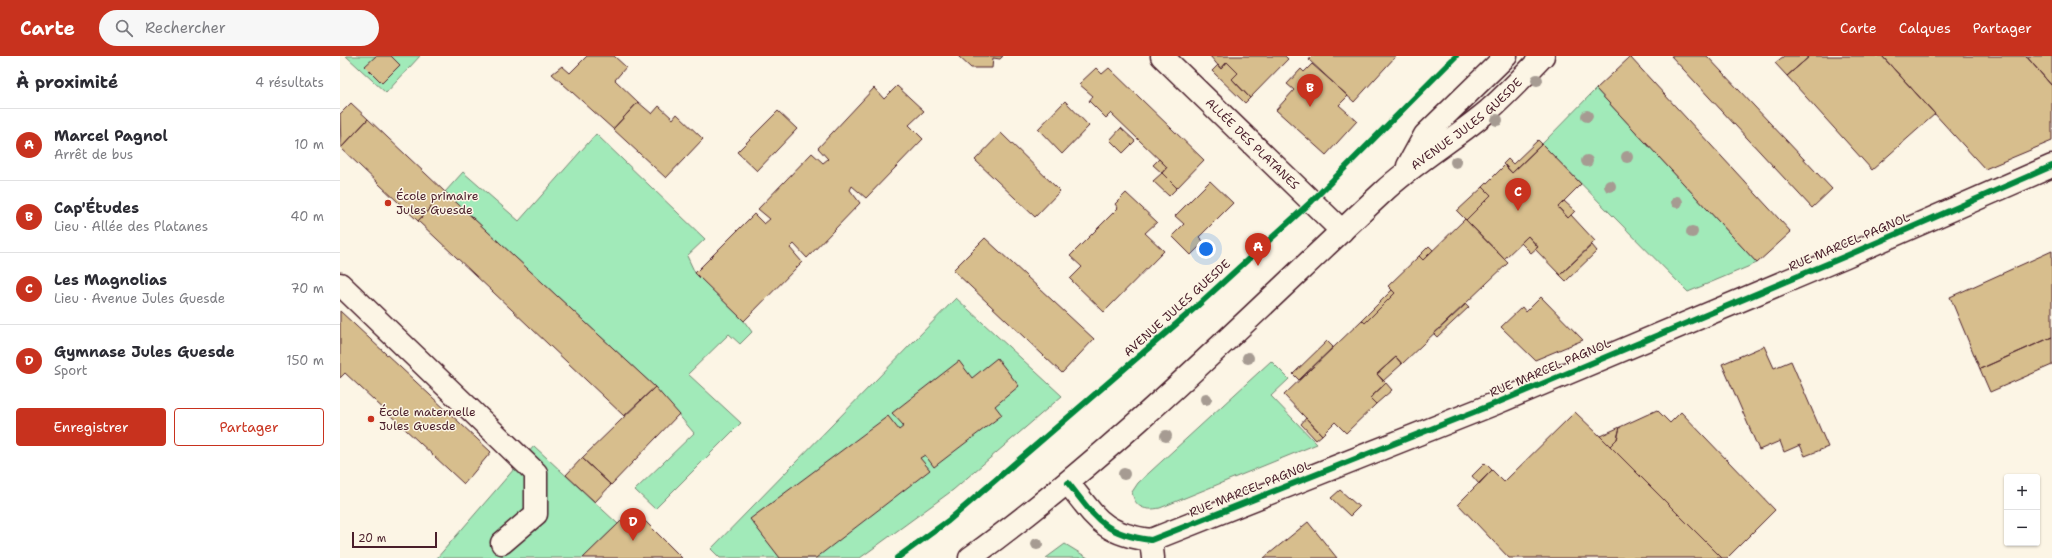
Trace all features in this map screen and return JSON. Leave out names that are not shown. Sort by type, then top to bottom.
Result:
[{"type":"street","name":"ALLÉE DES PLATANES","points":[[1162,56],[1342,231]]},
{"type":"street","name":"AVENUE JULES GUESDE","points":[[1404,172],[1425,135],[1506,56]]},
{"type":"street","name":"AVENUE JULES GUESDE","points":[[970,558],[1068,483],[1162,400],[1404,172],[1488,110],[1544,56]]},
{"type":"street","name":"RUE MARCEL PAGNOL","points":[[1068,483],[1095,517],[1110,530],[1129,537],[1152,549],[1846,256],[2052,166]]},
{"type":"street","points":[[340,284],[536,473],[536,514],[502,543]]},
{"type":"green space","points":[[346,56],[420,56],[386,93]]},
{"type":"green space","points":[[1596,89],[1757,263],[1688,292],[1542,144]]},
{"type":"green space","points":[[596,134],[705,239],[687,256],[695,273],[744,321],[752,332],[740,344],[729,334],[688,374],[741,423],[655,509],[635,490],[694,433],[655,387],[445,192],[463,172],[519,221]]},
{"type":"green space","points":[[956,298],[1062,396],[953,490],[860,558],[720,558],[711,549]]},
{"type":"green space","points":[[1271,361],[1289,379],[1271,396],[1317,444],[1160,508],[1150,509],[1138,505],[1132,492],[1138,483]]},
{"type":"green space","points":[[534,446],[618,524],[583,558],[437,558]]},
{"type":"green space","points":[[1065,544],[1088,558],[1046,558]]},
{"type":"building","points":[[376,56],[391,56],[400,65],[382,83],[365,66]]},
{"type":"building","points":[[587,56],[614,56],[626,67],[615,80],[638,102],[613,129],[552,74],[562,66],[570,73]]},
{"type":"building","points":[[958,56],[1003,56],[1000,59],[993,58],[992,68],[971,68]]},
{"type":"building","points":[[1210,56],[1285,56],[1288,59],[1250,98],[1232,79],[1238,73],[1227,62],[1221,69]]},
{"type":"building","points":[[1312,56],[1396,56],[1354,102],[1309,60]]},
{"type":"building","points":[[1671,56],[1707,56],[1832,189],[1812,208]]},
{"type":"building","points":[[1784,56],[1810,56],[1787,76],[1775,63]]},
{"type":"building","points":[[1810,56],[1882,56],[1935,114],[1872,170],[1787,76]]},
{"type":"building","points":[[1882,56],[2026,56],[2052,86],[2052,141],[1985,169]]},
{"type":"building","points":[[2026,56],[2052,56],[2052,86]]},
{"type":"building","points":[[1630,57],[1791,232],[1757,263],[1596,89]]},
{"type":"building","points":[[1227,62],[1238,73],[1232,79],[1250,98],[1245,103],[1212,71],[1218,65],[1221,69]]},
{"type":"building","points":[[1312,64],[1348,96],[1339,105],[1357,121],[1326,155],[1276,110],[1294,90],[1287,84],[1301,69],[1304,72]]},
{"type":"building","points":[[1096,68],[1102,74],[1109,68],[1204,160],[1177,188],[1162,173],[1167,167],[1111,113],[1106,118],[1089,101],[1093,96],[1079,84]]},
{"type":"building","points":[[897,86],[924,111],[909,125],[923,139],[866,198],[852,186],[850,190],[860,203],[807,258],[794,244],[790,248],[802,262],[744,321],[695,273],[754,214],[764,224],[770,219],[758,209],[812,153],[823,163],[828,159],[818,148],[874,88],[884,99]]},
{"type":"building","points":[[1065,101],[1089,126],[1062,154],[1038,129]]},
{"type":"building","points":[[638,102],[652,114],[659,106],[673,119],[677,114],[703,139],[666,178],[613,129]]},
{"type":"building","points":[[351,103],[368,119],[341,148],[340,114]]},
{"type":"building","points":[[778,111],[797,129],[757,171],[737,152]]},
{"type":"building","points":[[368,119],[445,192],[418,221],[341,148]]},
{"type":"building","points":[[1121,128],[1135,141],[1123,153],[1110,140]]},
{"type":"building","points":[[1001,133],[1060,191],[1035,217],[975,160]]},
{"type":"building","points":[[1538,140],[1542,144],[1512,173],[1503,164],[1508,159],[1513,164]]},
{"type":"building","points":[[1542,144],[1581,184],[1558,207],[1568,218],[1571,215],[1595,241],[1560,275],[1535,249],[1538,247],[1528,236],[1504,259],[1466,220],[1491,195],[1483,187],[1505,165],[1512,173]]},
{"type":"building","points":[[1159,159],[1167,167],[1162,173],[1153,165]]},
{"type":"building","points":[[1162,173],[1177,188],[1169,196],[1153,181]]},
{"type":"building","points":[[1210,181],[1233,203],[1199,237],[1204,242],[1191,255],[1172,236],[1184,224],[1175,216]]},
{"type":"building","points":[[1483,187],[1491,195],[1466,220],[1457,211]]},
{"type":"building","points":[[445,192],[655,387],[624,416],[418,221]]},
{"type":"building","points":[[1126,193],[1157,222],[1145,233],[1164,251],[1104,312],[1070,279],[1082,267],[1070,256],[1118,208],[1115,204]]},
{"type":"building","points":[[1564,201],[1575,211],[1568,218],[1558,207]]},
{"type":"building","points":[[1465,219],[1508,263],[1402,364],[1396,357],[1377,374],[1386,383],[1370,398],[1376,404],[1346,433],[1335,422],[1322,435],[1284,395],[1362,320],[1365,323],[1395,293],[1388,286],[1419,256],[1423,260]]},
{"type":"building","points":[[1528,236],[1538,247],[1531,253],[1521,243]]},
{"type":"building","points":[[985,238],[1094,339],[1062,373],[953,270]]},
{"type":"building","points":[[1592,245],[1597,251],[1566,281],[1560,275]]},
{"type":"building","points":[[1429,246],[1433,250],[1423,260],[1419,256]]},
{"type":"building","points":[[2052,251],[2052,337],[1980,369],[1950,297]]},
{"type":"building","points":[[1392,290],[1395,293],[1365,323],[1362,320]]},
{"type":"building","points":[[1541,297],[1583,340],[1535,360],[1501,327],[1522,307],[1526,312]]},
{"type":"building","points":[[1466,304],[1469,307],[1437,337],[1434,334]]},
{"type":"building","points":[[340,311],[491,452],[464,484],[345,373],[340,378]]},
{"type":"building","points":[[2052,337],[2052,365],[1990,392],[1980,369]]},
{"type":"building","points":[[1327,341],[1333,347],[1299,380],[1293,374]]},
{"type":"building","points":[[1764,346],[1774,368],[1791,361],[1828,447],[1805,456],[1800,445],[1784,452],[1780,441],[1759,450],[1722,364]]},
{"type":"building","points":[[1396,357],[1402,364],[1383,381],[1377,374]]},
{"type":"building","points":[[997,358],[1019,386],[995,406],[1002,415],[934,467],[925,455],[920,458],[930,470],[816,558],[780,558],[750,519],[888,416],[899,430],[904,426],[892,413],[959,361],[972,378]]},
{"type":"building","points":[[1386,383],[1392,390],[1376,404],[1370,398]]},
{"type":"building","points":[[655,387],[679,414],[611,485],[582,458]]},
{"type":"building","points":[[1657,410],[1670,423],[1681,412],[1775,510],[1727,558],[1722,558],[1610,446],[1617,439],[1620,427]]},
{"type":"building","points":[[1575,412],[1722,558],[1509,558],[1458,504],[1492,470],[1504,482]]},
{"type":"building","points":[[1306,418],[1322,435],[1316,440],[1301,424]]},
{"type":"building","points":[[1620,427],[1617,439],[1610,446],[1600,436]]},
{"type":"building","points":[[582,458],[611,485],[595,502],[566,475]]},
{"type":"building","points":[[1485,463],[1492,470],[1479,484],[1472,476]]},
{"type":"building","points":[[1340,490],[1359,507],[1350,516],[1331,498]]},
{"type":"building","points":[[633,509],[682,558],[583,558],[618,524]]},
{"type":"building","points":[[1308,522],[1337,558],[1264,558]]},
{"type":"cycle path","points":[[897,558],[948,521],[1196,307],[1312,201],[1456,56]]},
{"type":"cycle path","points":[[1068,483],[1102,523],[1122,534],[1151,540],[1494,404],[1846,256],[2052,166]]},
{"type":"place","name":"Cap'Études","points":[[1310,107]]},
{"type":"place","name":"École primaire Jules Guesde","points":[[388,203]]},
{"type":"place","name":"Les Magnolias","points":[[1518,211]]},
{"type":"place","name":"Marcel Pagnol","points":[[1258,266]]},
{"type":"place","name":"École maternelle Jules Guesde","points":[[371,419]]},
{"type":"place","name":"Gymnase Jules Guesde","points":[[633,541]]}]
